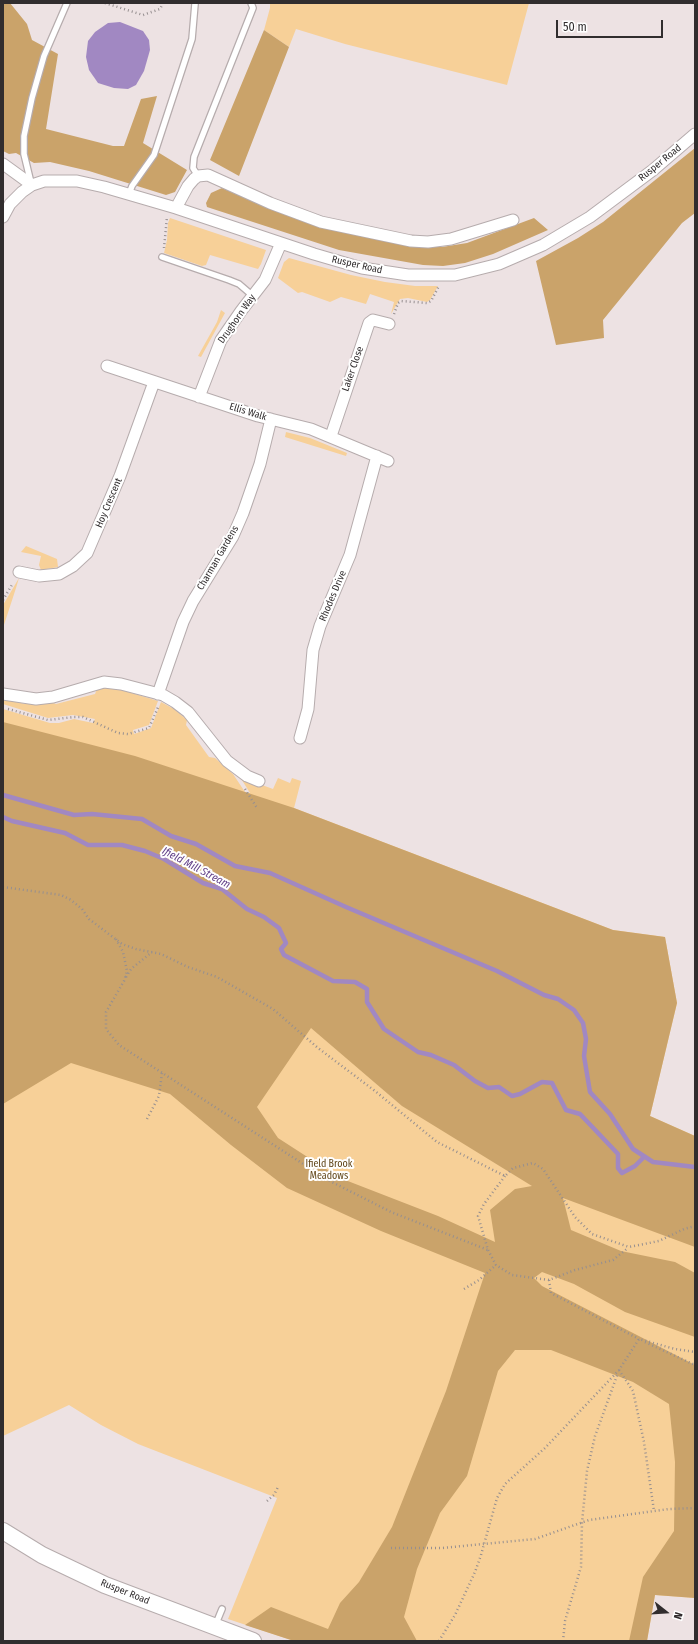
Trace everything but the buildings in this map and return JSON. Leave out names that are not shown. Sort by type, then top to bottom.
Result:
[{"type":"street","name":"Rusper Road","points":[[3,217],[10,204],[22,192],[32,185],[44,181],[77,181],[176,208],[362,268],[408,275],[455,275],[484,269],[514,259],[543,245],[590,217],[653,170],[695,134]]},
{"type":"street","points":[[3,164],[32,185]]},
{"type":"street","points":[[176,208],[188,186],[198,176],[208,175],[276,206],[321,222],[411,241],[428,242],[457,238],[514,220]]},
{"type":"street","name":"Drughorn Way","points":[[199,397],[221,340],[271,271],[281,243]]},
{"type":"street","name":"Laker Close","points":[[331,436],[369,323],[373,320],[389,324]]},
{"type":"street","name":"Ellis Walk","points":[[107,366],[199,397],[331,436],[388,461]]},
{"type":"street","name":"Hoy Crescent","points":[[19,572],[39,576],[59,574],[73,566],[87,553],[120,476],[154,382]]},
{"type":"street","name":"Charman Gardens","points":[[160,695],[183,622],[193,601],[232,536],[243,513],[260,464],[271,419]]},
{"type":"street","name":"Rhodes Drive","points":[[300,738],[308,709],[313,650],[320,626],[350,555],[378,456]]},
{"type":"street","points":[[3,694],[36,699],[53,697],[104,682],[121,684],[160,695],[175,702],[188,712],[227,761],[247,776],[259,781]]},
{"type":"street","name":"Rusper Road","points":[[3,1531],[71,1570],[253,1641]]},
{"type":"lane","points":[[32,185],[24,154],[24,136],[32,98],[44,56],[66,3]]},
{"type":"lane","points":[[198,176],[193,168],[194,157],[253,8],[251,3]]},
{"type":"lane","points":[[129,194],[132,186],[154,155],[192,38],[195,4]]},
{"type":"lane","points":[[162,257],[239,284],[253,296]]},
{"type":"lane","points":[[214,1627],[222,1609]]},
{"type":"path","points":[[104,3],[143,15],[160,9],[163,3]]},
{"type":"path","points":[[162,257],[166,239],[166,219],[169,213],[176,208]]},
{"type":"path","points":[[389,324],[398,303],[401,301],[427,303],[431,301],[439,288],[440,276]]},
{"type":"path","points":[[3,600],[19,572]]},
{"type":"path","points":[[4,708],[48,720],[74,716],[83,717],[118,733],[128,734],[149,728],[160,695]]},
{"type":"path","points":[[3,887],[61,895],[71,900],[82,909],[89,919],[115,937],[122,944],[161,954],[188,967],[217,977],[273,1009],[318,1048],[375,1091],[437,1142],[506,1176]]},
{"type":"path","points":[[115,937],[122,952],[127,970],[124,981]]},
{"type":"path","points":[[152,952],[131,969],[106,1012],[106,1028],[119,1045],[328,1180],[391,1212],[488,1250]]},
{"type":"path","points":[[147,1119],[159,1096],[162,1073]]},
{"type":"path","points":[[629,1247],[592,1234],[574,1217],[543,1169],[533,1162],[514,1168],[484,1204],[478,1216],[488,1250],[496,1265],[512,1274],[549,1280],[575,1270],[613,1260],[629,1247],[659,1241],[684,1229],[695,1226]]},
{"type":"path","points":[[464,1289],[479,1280],[496,1265]]},
{"type":"path","points":[[549,1280],[551,1293],[639,1339],[695,1366]]},
{"type":"path","points":[[639,1339],[675,1349],[695,1352]]},
{"type":"path","points":[[439,1641],[454,1615],[475,1572],[497,1498],[505,1484],[545,1448],[619,1370],[639,1339]]},
{"type":"path","points":[[619,1370],[633,1391],[644,1442],[654,1511]]},
{"type":"path","points":[[563,1641],[565,1621],[581,1568],[582,1522],[587,1471],[595,1436],[619,1370]]},
{"type":"path","points":[[267,1501],[274,1495],[278,1487]]},
{"type":"path","points":[[391,1548],[442,1548],[535,1539],[582,1522],[654,1511],[695,1508]]},
{"type":"green space","points":[[270,3],[529,3],[507,85],[345,44],[296,29],[289,47],[264,30]]},
{"type":"green space","points":[[170,218],[266,250],[261,264],[258,269],[210,255],[206,265],[202,266],[164,253]]},
{"type":"green space","points":[[289,258],[351,275],[385,282],[415,286],[438,286],[430,300],[427,302],[408,298],[400,299],[391,314],[394,302],[370,294],[366,304],[341,297],[330,302],[302,292],[298,293],[278,278],[284,262]]},
{"type":"green space","points":[[221,310],[225,313],[201,357],[198,356],[217,322]]},
{"type":"green space","points":[[286,432],[310,438],[347,453],[346,456],[285,437]]},
{"type":"green space","points":[[26,546],[57,559],[58,567],[41,570],[39,565],[41,556],[21,552]]},
{"type":"green space","points":[[19,578],[16,588],[3,628],[3,605]]},
{"type":"green space","name":"Ifield Brook Meadows","points":[[106,688],[122,690],[158,701],[149,725],[133,730],[134,734],[151,728],[161,702],[174,709],[187,720],[186,725],[209,757],[215,758],[233,774],[245,792],[250,793],[240,777],[273,789],[278,778],[290,783],[292,778],[301,781],[294,808],[613,930],[665,937],[677,1003],[650,1116],[695,1136],[695,1598],[655,1595],[647,1641],[294,1641],[228,1619],[277,1498],[138,1444],[101,1425],[69,1405],[3,1436],[3,709],[50,723],[59,723],[74,719],[93,723],[95,719],[73,715],[48,718],[3,704],[3,699],[25,704],[51,702],[56,704],[95,694],[97,689]]},
{"type":"shaded area","points":[[3,3],[10,3],[27,24],[32,40],[58,54],[46,129],[113,146],[124,146],[141,99],[157,96],[143,143],[187,170],[175,192],[166,195],[89,171],[50,162],[34,163],[16,153],[9,154],[3,151]]},
{"type":"shaded area","points":[[120,22],[143,31],[149,40],[150,50],[144,71],[136,85],[128,89],[114,88],[98,83],[89,70],[86,57],[88,41],[95,32],[108,23]]},
{"type":"shaded area","points":[[264,30],[289,47],[239,176],[210,160]]},
{"type":"shaded area","points":[[695,148],[695,213],[682,223],[603,320],[604,338],[556,345],[536,261],[578,238],[603,222]]},
{"type":"shaded area","points":[[222,188],[278,212],[324,228],[419,247],[442,247],[467,243],[534,218],[548,230],[493,254],[465,263],[443,266],[423,265],[339,250],[207,207],[206,203],[211,193]]},
{"type":"shaded area","points":[[3,722],[135,756],[294,808],[613,930],[665,937],[677,1003],[650,1116],[695,1136],[695,1247],[563,1198],[571,1230],[621,1251],[675,1262],[695,1273],[695,1337],[625,1312],[574,1284],[542,1272],[534,1278],[542,1286],[695,1365],[695,1598],[655,1595],[647,1641],[629,1641],[643,1577],[674,1531],[675,1462],[669,1404],[633,1382],[551,1350],[515,1350],[498,1371],[467,1476],[440,1513],[417,1569],[404,1617],[417,1641],[294,1641],[245,1625],[271,1607],[328,1629],[340,1603],[359,1582],[392,1527],[446,1391],[485,1273],[381,1231],[287,1188],[231,1145],[170,1094],[71,1063],[3,1104]],"holes":[[[311,1028],[402,1106],[532,1186],[515,1189],[490,1210],[495,1242],[438,1216],[340,1178],[278,1138],[257,1107]]]},
{"type":"waterway","points":[[3,795],[74,815],[92,814],[142,819],[171,836],[196,844],[235,866],[270,873],[497,971],[544,995],[558,999],[574,1010],[583,1023],[586,1039],[584,1056],[590,1092],[610,1114],[633,1149],[653,1162],[695,1167]]},
{"type":"waterway","name":"Ifield Mill Stream","points":[[3,817],[12,821],[65,833],[88,845],[122,845],[145,851],[164,859],[203,883],[222,889],[247,909],[264,917],[279,928],[286,943],[281,949],[284,955],[333,981],[355,982],[367,989],[367,1002],[384,1029],[418,1052],[431,1055],[454,1065],[475,1081],[488,1088],[499,1087],[512,1096],[520,1094],[542,1082],[552,1083],[566,1110],[580,1114],[618,1154],[618,1168],[622,1173],[635,1166],[644,1157]]}]
